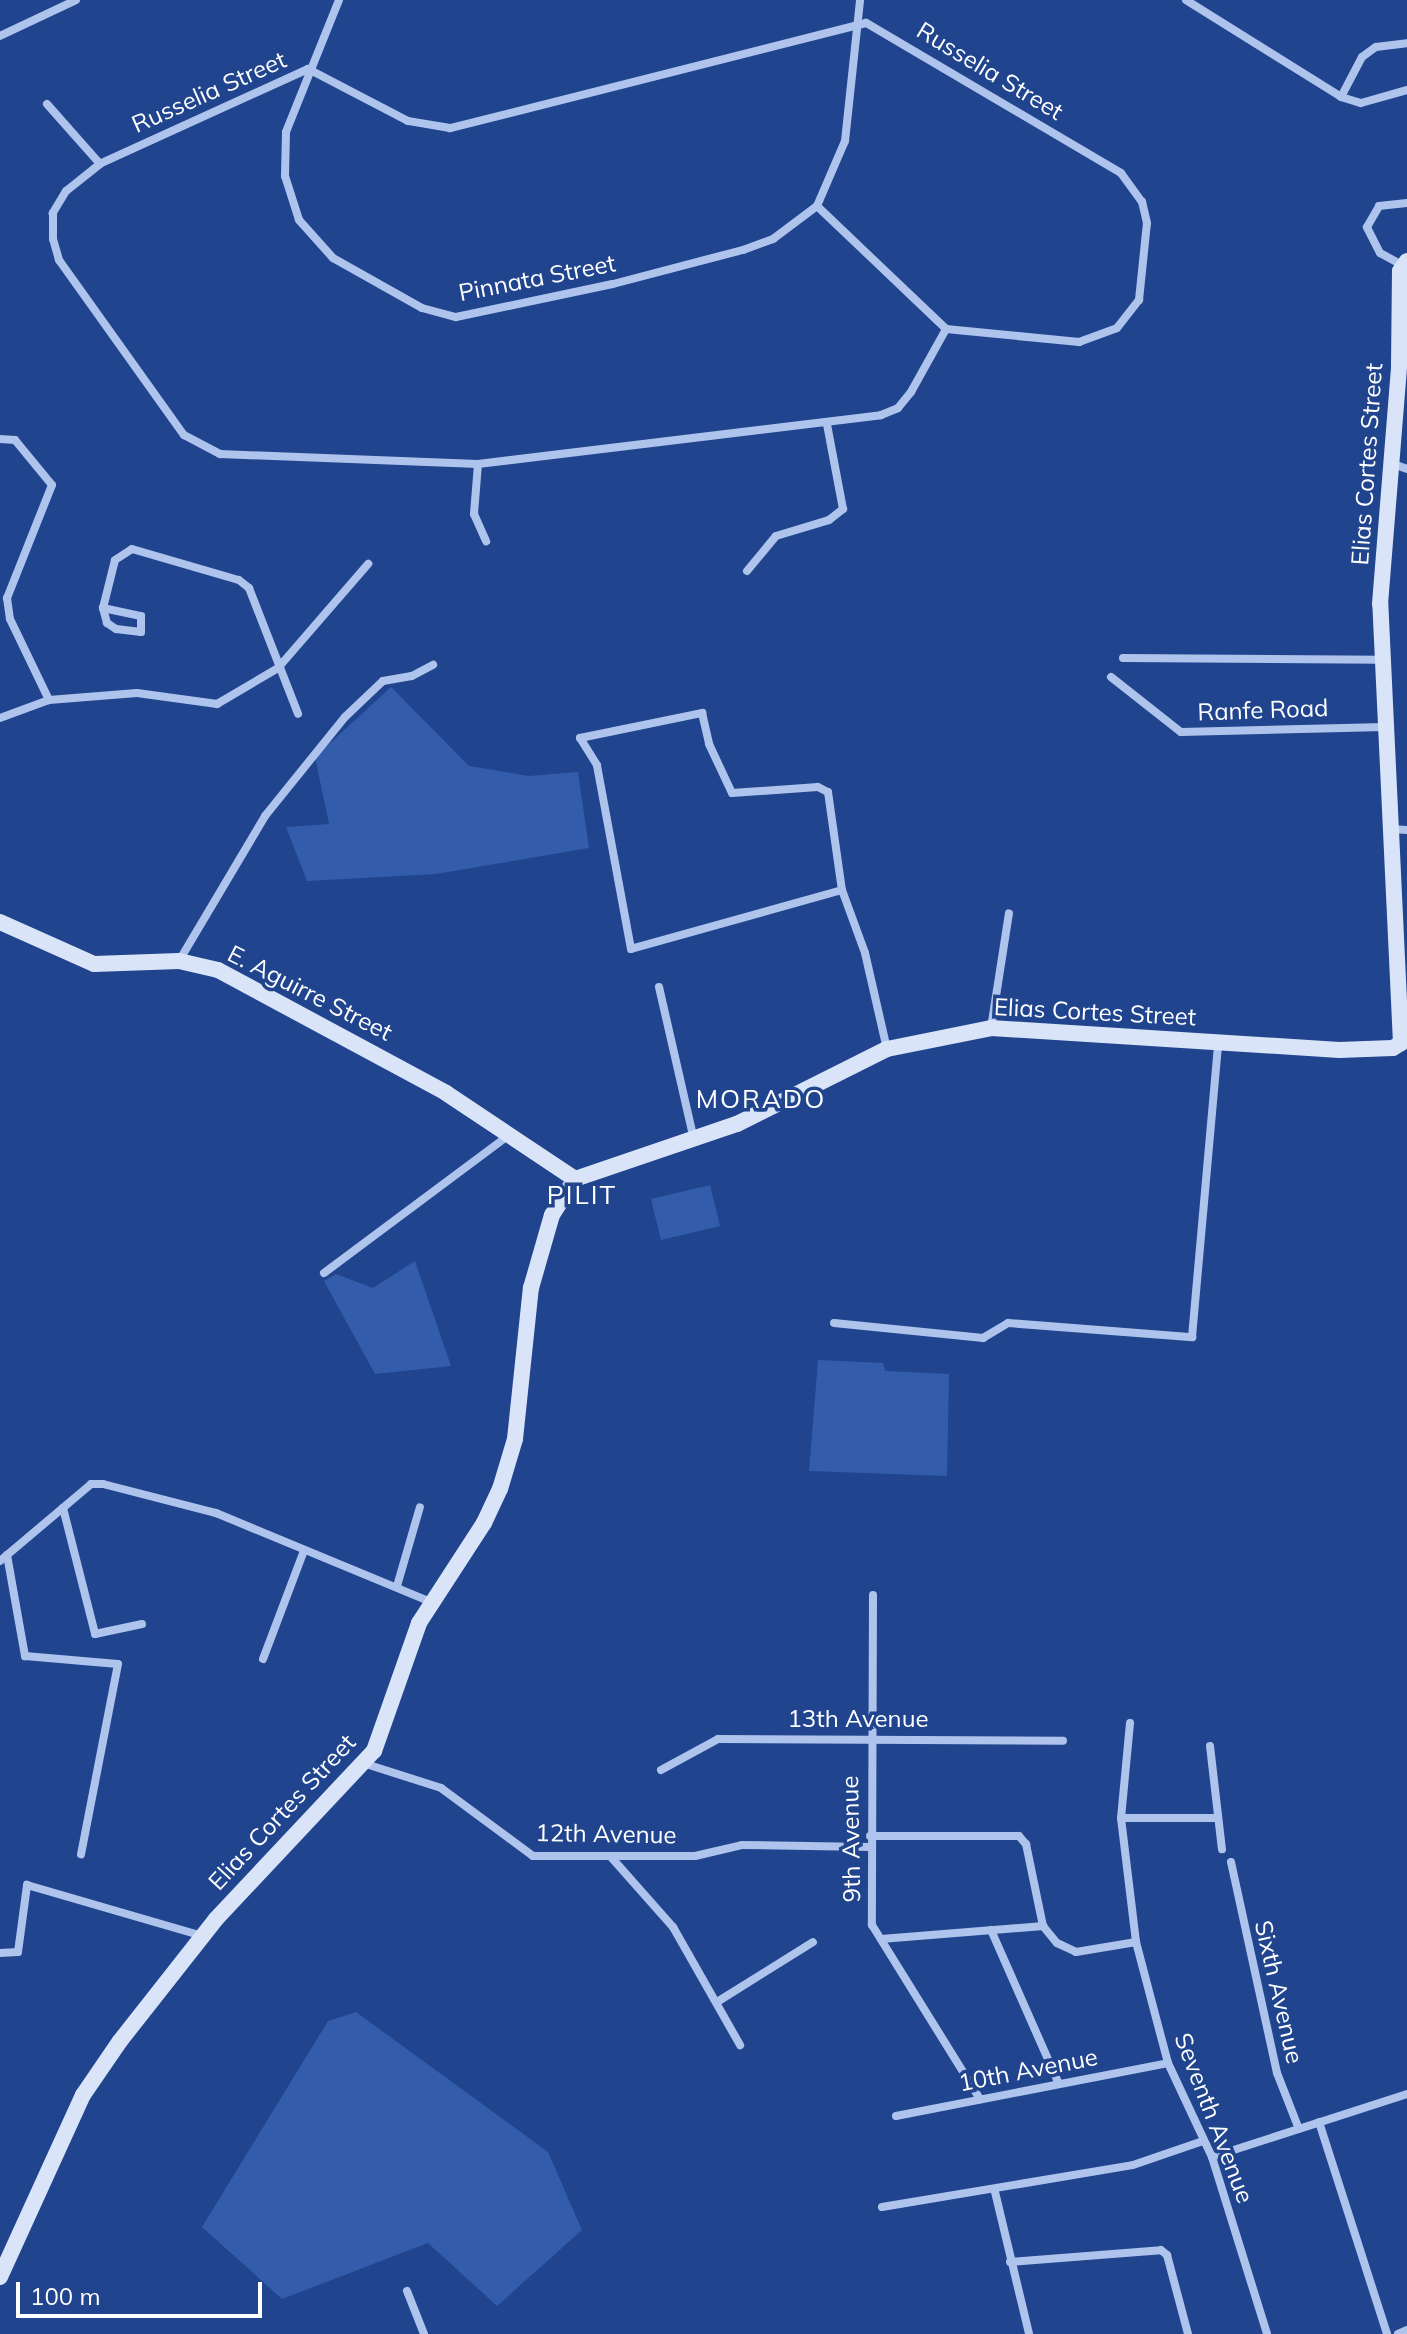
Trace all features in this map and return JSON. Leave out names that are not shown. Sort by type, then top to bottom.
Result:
[{"type":"street","points":[[0,36],[76,0]]},
{"type":"street","name":"Pinnata Street","points":[[339,0],[308,69],[283,155],[299,220],[333,258],[438,315],[483,315],[743,250],[773,239],[817,206],[845,141],[860,0]]},
{"type":"street","points":[[1186,0],[1341,97],[1361,103],[1407,90]]},
{"type":"street","name":"Russelia Street","points":[[857,25],[873,25],[1121,173],[1142,202],[1147,223],[1139,300],[1106,335],[1055,342],[946,329],[898,408],[827,424],[478,464],[220,454],[184,435],[56,250],[53,213],[66,191],[100,164],[308,69],[408,121],[450,128],[857,25]]},
{"type":"street","points":[[1341,97],[1362,57],[1376,47],[1407,43]]},
{"type":"street","points":[[47,104],[100,164]]},
{"type":"street","points":[[1404,263],[1380,253],[1367,227],[1379,206],[1407,203]]},
{"type":"street","points":[[817,206],[946,329]]},
{"type":"street","name":"Elias Cortes Street","points":[[0,2277],[83,2095],[202,1936],[284,1842],[366,1764],[431,1602],[484,1523],[500,1489],[515,1439],[533,1277],[552,1215],[575,1179],[694,1141],[887,1049],[991,1028],[1339,1050],[1393,1048],[1404,1044],[1400,941],[1388,829],[1380,604],[1404,263]]},
{"type":"street","points":[[747,571],[776,536],[829,520],[843,509],[827,424]]},
{"type":"street","points":[[0,439],[10,437],[53,488],[7,598],[10,619],[49,700]]},
{"type":"street","points":[[1389,462],[1407,469]]},
{"type":"street","points":[[478,464],[474,514],[486,541]]},
{"type":"street","points":[[103,608],[141,616],[141,632],[116,629],[107,623],[103,608],[115,560],[132,549],[239,580],[249,588],[298,714]]},
{"type":"street","points":[[0,718],[49,700],[137,693],[217,704],[278,668],[368,564]]},
{"type":"street","points":[[1123,658],[1383,660]]},
{"type":"street","points":[[179,961],[265,816],[345,717],[383,681],[412,676],[433,665]]},
{"type":"street","name":"Ranfe Road","points":[[1111,677],[1181,732],[1386,727]]},
{"type":"street","points":[[842,890],[631,949],[597,765],[580,738],[702,713],[709,744],[732,793],[818,787],[828,792],[842,890],[865,953],[887,1049]]},
{"type":"street","points":[[1388,829],[1407,830]]},
{"type":"street","points":[[991,1028],[1009,913]]},
{"type":"street","name":"E. Aguirre Street","points":[[0,922],[94,964],[179,961],[232,977],[446,1093],[575,1179]]},
{"type":"street","points":[[659,987],[694,1141]]},
{"type":"street","points":[[834,1323],[983,1338],[1008,1323],[1192,1337],[1218,1043]]},
{"type":"street","points":[[324,1273],[508,1136]]},
{"type":"street","points":[[81,1854],[118,1664],[25,1656],[4,1558],[91,1484],[103,1484],[216,1513],[303,1553],[397,1586],[431,1602]]},
{"type":"street","points":[[397,1586],[420,1507]]},
{"type":"street","points":[[63,1508],[95,1634],[142,1624]]},
{"type":"street","points":[[263,1659],[303,1553]]},
{"type":"street","name":"9th Avenue","points":[[873,1595],[870,1738],[872,1925],[980,2099]]},
{"type":"street","name":"Seventh Avenue","points":[[1130,1723],[1121,1818],[1136,1942],[1168,2063],[1212,2157],[1267,2334]]},
{"type":"street","name":"13th Avenue","points":[[661,1770],[718,1739],[1063,1741]]},
{"type":"street","points":[[1210,1746],[1222,1849]]},
{"type":"street","name":"12th Avenue","points":[[366,1764],[441,1788],[530,1856],[695,1856],[742,1845],[870,1847]]},
{"type":"street","points":[[1121,1818],[1218,1818]]},
{"type":"street","points":[[870,1836],[1019,1836],[1026,1844],[1043,1926],[1057,1943],[1076,1952],[1136,1942]]},
{"type":"street","points":[[611,1857],[673,1927],[740,2045]]},
{"type":"street","name":"Sixth Avenue","points":[[1231,1862],[1277,2073],[1299,2129]]},
{"type":"street","points":[[0,1953],[18,1952],[27,1885],[202,1936]]},
{"type":"street","points":[[881,1939],[1043,1926]]},
{"type":"street","points":[[991,1930],[1059,2084]]},
{"type":"street","points":[[717,2002],[813,1942]]},
{"type":"street","name":"10th Avenue","points":[[896,2116],[1168,2063]]},
{"type":"street","points":[[1212,2157],[1407,2094]]},
{"type":"street","points":[[1319,2122],[1387,2334]]},
{"type":"street","points":[[882,2207],[995,2192],[1133,2165],[1203,2141]]},
{"type":"street","points":[[995,2192],[1029,2334]]},
{"type":"street","points":[[1010,2262],[1161,2250],[1167,2255],[1188,2334]]},
{"type":"street","points":[[407,2291],[424,2334]]},
{"type":"street","points":[[1398,2334],[1407,2330]]},
{"type":"shaded area","points":[[391,687],[469,766],[529,776],[578,772],[589,848],[436,874],[307,881],[286,827],[329,824],[315,757]]},
{"type":"shaded area","points":[[710,1185],[720,1226],[661,1240],[651,1199]]},
{"type":"shaded area","points":[[415,1261],[451,1366],[375,1374],[324,1281],[336,1274],[373,1288]]},
{"type":"shaded area","points":[[818,1360],[883,1363],[885,1371],[949,1374],[947,1476],[809,1471]]},
{"type":"shaded area","points":[[356,2012],[548,2152],[582,2230],[497,2306],[428,2243],[282,2299],[202,2227],[328,2021]]},
{"type":"district","name":"MORADO","points":[[761,1099]]},
{"type":"district","name":"PILIT","points":[[582,1195]]}]
